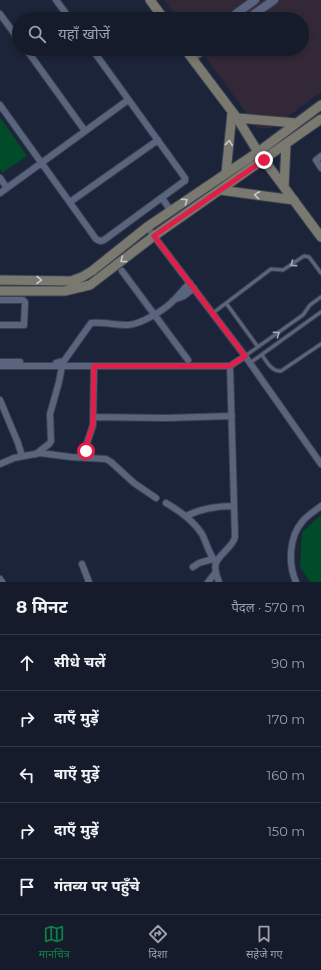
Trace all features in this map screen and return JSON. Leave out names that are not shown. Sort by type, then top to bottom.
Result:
[{"type":"main road","points":[[150,0],[159,12]]},
{"type":"main road","points":[[192,58],[234,115],[258,152],[321,237]]},
{"type":"main road","points":[[0,280],[71,281],[82,277],[92,271],[147,227],[258,152],[321,104]]},
{"type":"main road","points":[[234,115],[296,123]]},
{"type":"main road","points":[[226,174],[234,115]]},
{"type":"main road","points":[[0,291],[65,291],[90,285],[154,236],[321,119]]},
{"type":"main road","points":[[284,187],[286,144]]},
{"type":"main road","points":[[220,190],[294,200]]},
{"type":"street","points":[[56,0],[65,12]]},
{"type":"street","points":[[239,12],[255,0]]},
{"type":"street","points":[[257,12],[274,0]]},
{"type":"street","points":[[0,14],[12,30]]},
{"type":"street","points":[[31,56],[85,131]]},
{"type":"street","points":[[0,105],[96,239],[100,241],[104,240],[186,181],[97,56]]},
{"type":"street","points":[[0,193],[128,100]]},
{"type":"street","points":[[70,202],[158,140]]},
{"type":"street","points":[[321,156],[316,161],[321,168]]},
{"type":"street","points":[[0,178],[7,188]]},
{"type":"street","points":[[162,198],[171,211]]},
{"type":"street","points":[[147,227],[245,356],[321,464]]},
{"type":"street","points":[[122,271],[188,360]]},
{"type":"street","points":[[0,362],[64,361],[91,323],[128,325],[136,323],[154,314],[192,286]]},
{"type":"street","points":[[0,300],[23,300],[25,302],[24,325],[0,325]]},
{"type":"street","points":[[0,366],[230,366],[245,356]]},
{"type":"street","points":[[36,454],[51,441],[50,414],[62,366]]},
{"type":"street","points":[[86,457],[87,443],[92,428],[93,417],[94,366]]},
{"type":"street","points":[[193,567],[199,563],[214,561],[235,539],[230,366]]},
{"type":"street","points":[[0,400],[22,456]]},
{"type":"street","points":[[93,417],[166,418],[232,416]]},
{"type":"street","points":[[0,464],[22,456],[36,454],[99,458],[111,462],[134,483],[156,498]]},
{"type":"street","points":[[166,503],[186,516],[198,528],[214,561],[219,582]]},
{"type":"street","points":[[186,516],[202,509],[234,506]]},
{"type":"street","points":[[296,582],[294,577],[291,549],[294,537],[301,522],[321,506]]},
{"type":"street","points":[[82,564],[89,582]]},
{"type":"street","points":[[208,582],[216,572]]},
{"type":"lane","points":[[213,313],[271,269],[285,269],[304,256],[309,257],[321,273]]},
{"type":"lane","points":[[245,356],[303,316],[310,305],[321,297]]},
{"type":"lane","points":[[226,303],[258,347]]},
{"type":"lane","points":[[250,363],[321,312]]},
{"type":"lane","points":[[262,355],[273,369],[281,371],[321,344]]},
{"type":"shaded area","points":[[164,0],[321,0],[321,92],[272,128],[257,128],[205,56],[309,56],[309,12],[173,12]]},
{"type":"green space","points":[[0,117],[27,156],[2,173],[0,169]]},
{"type":"green space","points":[[321,515],[321,582],[310,582],[300,567],[302,532]]},
{"type":"route","points":[[86,451],[93,425],[94,366],[230,366],[245,356],[154,236],[264,160]]}]
